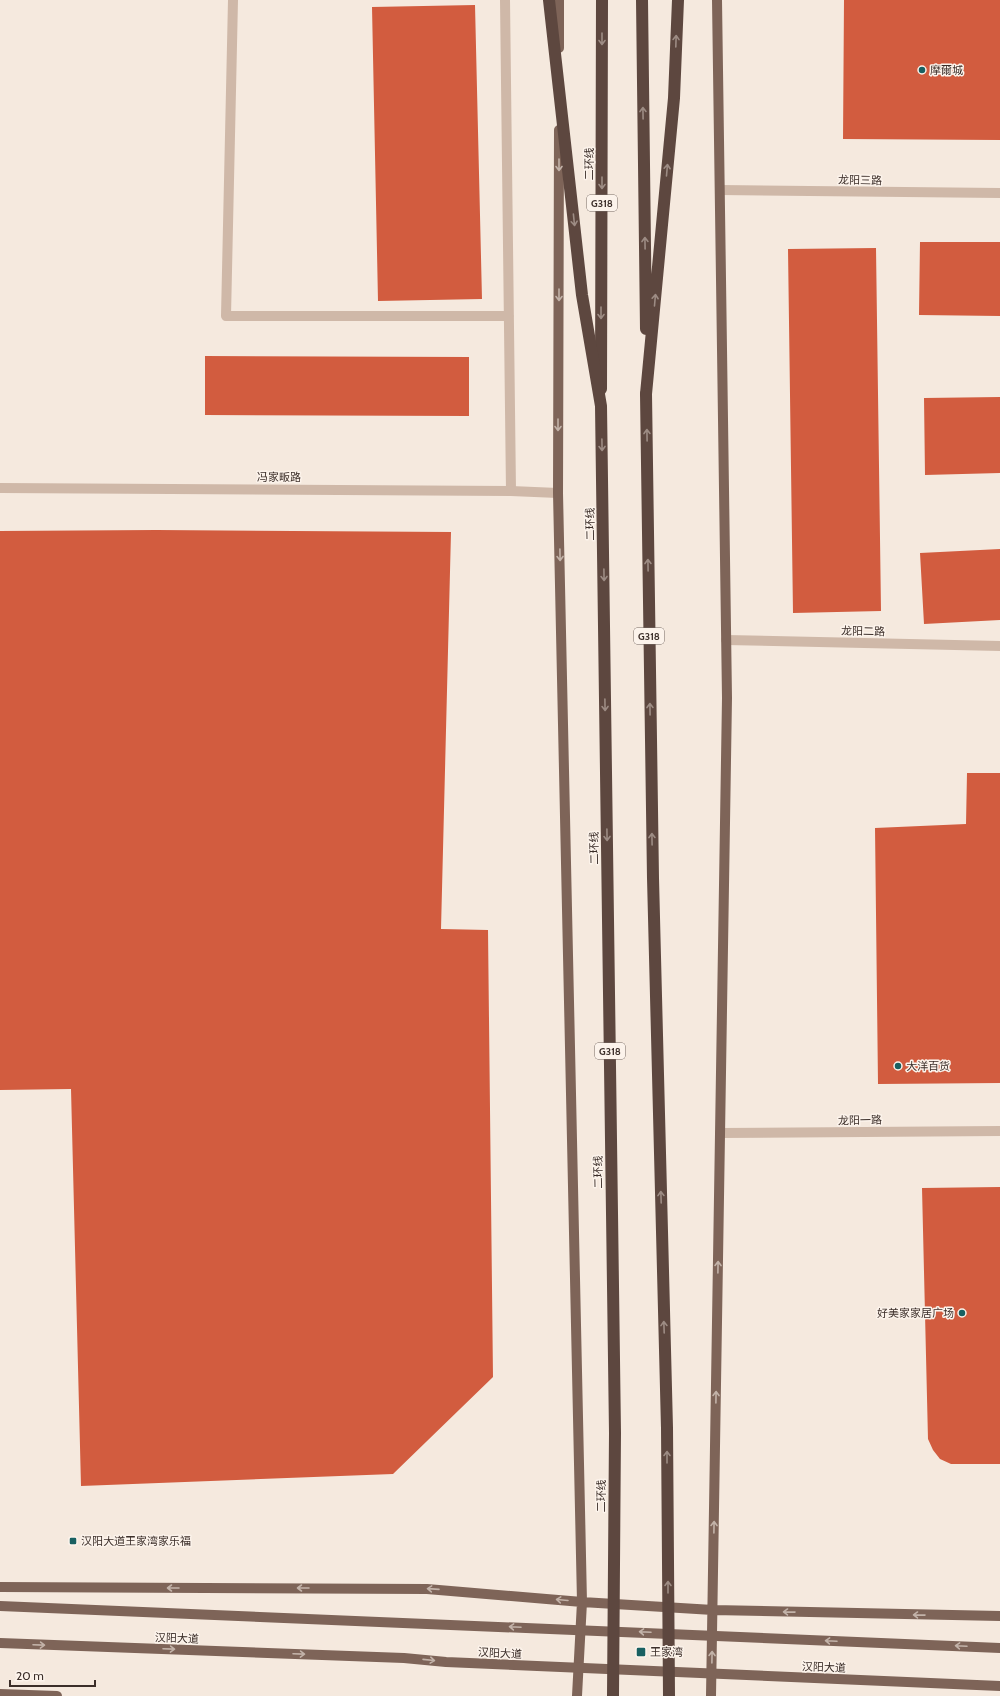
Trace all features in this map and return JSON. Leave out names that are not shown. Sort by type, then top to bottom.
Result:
[{"type":"highway","points":[[554,0],[582,295],[601,406]]},
{"type":"highway","name":"二环线","points":[[602,0],[601,406],[615,1433],[613,1696]]},
{"type":"highway","name":"G318","points":[[642,0],[652,878],[667,1428],[669,1696]]},
{"type":"highway","points":[[646,394],[674,98],[678,0]]},
{"type":"main road","points":[[554,0],[558,493],[582,1602],[577,1696]]},
{"type":"main road","points":[[712,1696],[727,698],[717,0]]},
{"type":"main road","points":[[0,1587],[427,1589],[582,1602],[713,1610],[1000,1616]]},
{"type":"main road","points":[[0,1606],[1000,1648]]},
{"type":"main road","name":"汉阳大道","points":[[0,1643],[404,1658],[446,1662],[1000,1686]]},
{"type":"main road","points":[[0,1694],[57,1696]]},
{"type":"street","points":[[233,0],[226,316],[509,316]]},
{"type":"street","points":[[505,0],[511,491]]},
{"type":"street","name":"龙阳三路","points":[[720,190],[1000,193]]},
{"type":"street","name":"冯家畈路","points":[[0,488],[511,491],[558,493]]},
{"type":"street","name":"龙阳二路","points":[[726,640],[1000,646]]},
{"type":"street","name":"龙阳一路","points":[[720,1133],[1000,1130]]},
{"type":"building","name":"摩爾城","points":[[844,0],[1000,0],[1000,140],[843,139]]},
{"type":"building","points":[[475,5],[482,299],[378,301],[372,7]]},
{"type":"building","points":[[920,242],[1000,242],[1000,316],[919,315]]},
{"type":"building","points":[[876,248],[881,611],[793,613],[788,249]]},
{"type":"building","points":[[205,356],[469,357],[469,416],[205,415]]},
{"type":"building","points":[[1000,397],[1000,473],[925,475],[924,398]]},
{"type":"building","points":[[156,530],[451,532],[441,929],[488,930],[493,1377],[393,1474],[81,1486],[71,1089],[0,1090],[0,531]]},
{"type":"building","points":[[1000,549],[1000,620],[924,624],[920,553]]},
{"type":"building","points":[[967,773],[1000,773],[1000,1083],[878,1084],[875,828],[966,824]]},
{"type":"building","name":"好美家家居广场","points":[[1000,1187],[1000,1464],[951,1464],[940,1459],[933,1450],[928,1439],[922,1188]]},
{"type":"place","name":"摩爾城","points":[[922,70]]},
{"type":"place","name":"大洋百货","points":[[898,1066]]},
{"type":"place","name":"好美家家居广场","points":[[962,1313]]},
{"type":"place","name":"汉阳大道王家湾家乐福","points":[[73,1541]]},
{"type":"place","name":"王家湾","points":[[641,1652]]}]
